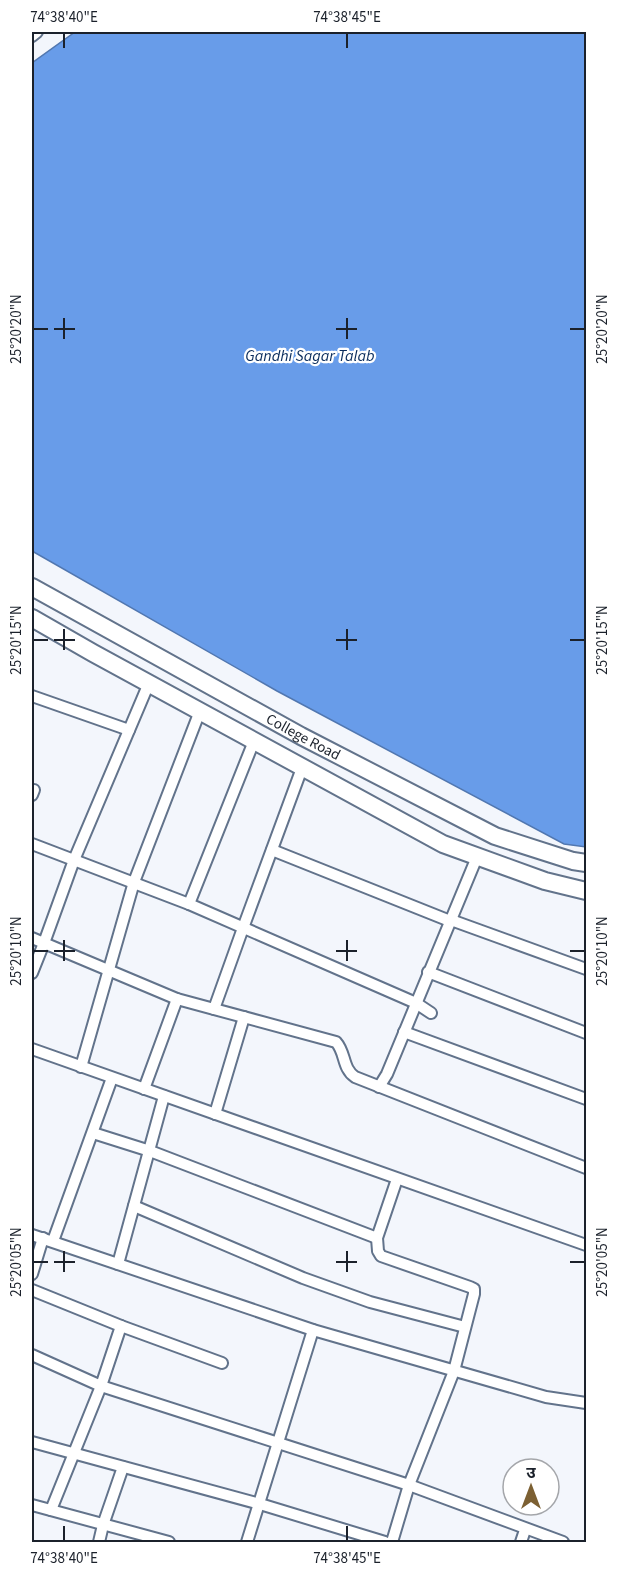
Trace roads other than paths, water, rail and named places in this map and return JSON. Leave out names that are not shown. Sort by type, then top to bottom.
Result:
[{"type":"main road","name":"College Road","points":[[32,587],[301,736],[495,836],[586,863]]},
{"type":"main road","name":"College Road","points":[[32,618],[443,844],[545,881],[586,891]]},
{"type":"street","points":[[32,36],[37,32]]},
{"type":"street","points":[[32,973],[74,860],[149,683]]},
{"type":"street","points":[[32,696],[129,730]]},
{"type":"street","points":[[81,1067],[134,882],[200,711]]},
{"type":"street","points":[[189,904],[254,741]]},
{"type":"street","points":[[214,1009],[302,768]]},
{"type":"street","points":[[32,844],[189,904],[416,1003],[431,1013]]},
{"type":"street","points":[[272,850],[450,921],[586,969]]},
{"type":"street","points":[[379,1087],[387,1074],[477,857]]},
{"type":"street","points":[[32,938],[177,999],[336,1042],[351,1075],[586,1168]]},
{"type":"street","points":[[428,972],[586,1033]]},
{"type":"street","points":[[144,1089],[177,999]]},
{"type":"street","points":[[215,1114],[244,1017]]},
{"type":"street","points":[[404,1032],[586,1099]]},
{"type":"street","points":[[32,1049],[586,1245]]},
{"type":"street","points":[[32,1274],[93,1133],[112,1078]]},
{"type":"street","points":[[118,1264],[164,1096]]},
{"type":"street","points":[[93,1133],[150,1151],[377,1238]]},
{"type":"street","points":[[392,1542],[409,1485],[454,1371],[474,1294],[474,1289],[381,1256],[378,1251],[377,1238],[397,1179]]},
{"type":"street","points":[[134,1206],[303,1278],[370,1302],[465,1326]]},
{"type":"street","points":[[32,1234],[313,1330],[546,1397],[586,1403]]},
{"type":"street","points":[[32,1290],[222,1363]]},
{"type":"street","points":[[51,1510],[101,1386],[121,1326]]},
{"type":"street","points":[[247,1542],[313,1330]]},
{"type":"street","points":[[32,1355],[101,1386],[409,1485],[525,1530],[563,1542]]},
{"type":"street","points":[[32,1442],[260,1504],[385,1542]]},
{"type":"street","points":[[99,1542],[123,1467]]},
{"type":"street","points":[[32,1505],[169,1542]]},
{"type":"street","points":[[521,1542],[525,1530]]},
{"type":"water","name":"Gandhi Sagar Talab","points":[[75,32],[586,32],[586,847],[564,844],[277,691],[32,551],[32,63]]}]
